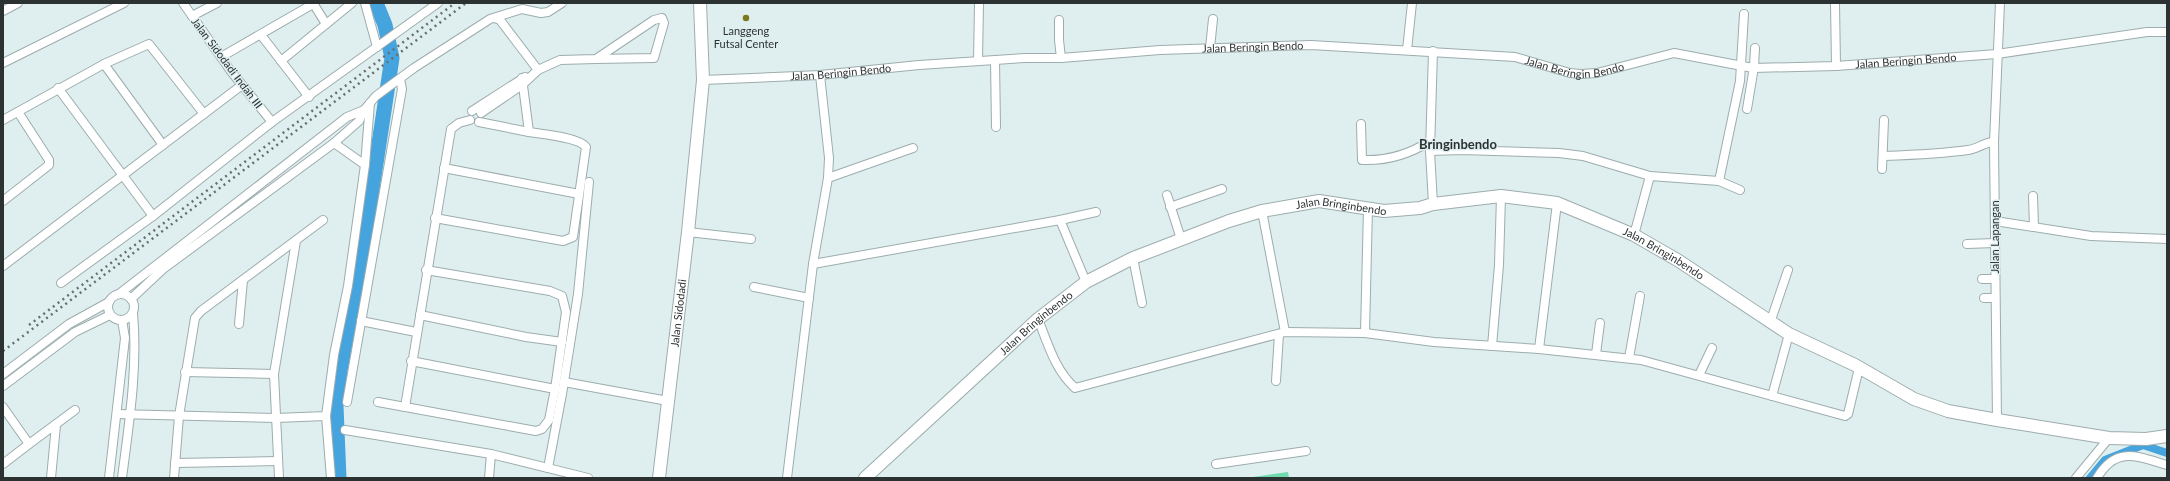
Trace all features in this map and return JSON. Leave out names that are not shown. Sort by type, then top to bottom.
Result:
[{"type":"street","points":[[3,11],[18,3]]},
{"type":"street","points":[[3,63],[124,3]]},
{"type":"street","name":"Jalan Sidodadi Indah III","points":[[183,3],[221,57],[272,122]]},
{"type":"street","points":[[192,16],[217,3]]},
{"type":"street","points":[[221,57],[261,35],[313,3],[326,24]]},
{"type":"street","points":[[281,61],[352,3]]},
{"type":"street","points":[[364,3],[377,47]]},
{"type":"street","points":[[61,283],[153,216],[272,122],[309,97],[438,3]]},
{"type":"street","points":[[131,300],[163,269],[343,136],[360,121],[364,110],[376,96],[414,68],[495,18],[522,9],[541,13],[548,12],[562,3]]},
{"type":"street","points":[[700,3],[703,80]]},
{"type":"street","points":[[978,61],[979,3]]},
{"type":"street","points":[[1407,50],[1412,3]]},
{"type":"street","points":[[1835,3],[1836,66]]},
{"type":"street","name":"Jalan Lapangan","points":[[1997,420],[1994,142],[1996,54],[2000,3]]},
{"type":"street","points":[[1719,181],[1740,81],[1744,14]]},
{"type":"street","points":[[495,18],[500,20],[538,70]]},
{"type":"street","points":[[481,113],[538,70],[560,60],[654,58],[664,23],[662,18],[654,20],[596,59]]},
{"type":"street","points":[[1210,48],[1212,19]]},
{"type":"street","points":[[1059,20],[1061,58]]},
{"type":"street","name":"Jalan Beringin Bendo","points":[[703,80],[820,75],[995,60],[1061,58],[1210,48],[1311,45],[1434,51],[1515,57],[1570,73],[1580,74],[1597,72],[1674,53],[1741,66],[1836,66],[1996,54],[2147,32],[2167,32]]},
{"type":"street","points":[[261,35],[309,97]]},
{"type":"street","points":[[3,120],[58,88],[104,64],[145,45],[151,44],[204,114]]},
{"type":"street","points":[[1747,109],[1754,67],[1755,48]]},
{"type":"street","points":[[1433,204],[1430,141],[1434,51]]},
{"type":"street","points":[[995,60],[996,127]]},
{"type":"street","points":[[104,64],[163,146]]},
{"type":"street","points":[[787,478],[813,264],[828,178],[829,158],[820,75]]},
{"type":"street","points":[[347,402],[402,89],[400,79]]},
{"type":"street","points":[[470,120],[469,114],[472,111],[525,79]]},
{"type":"street","points":[[525,79],[529,132]]},
{"type":"street","name":"Jalan Sidodadi","points":[[659,478],[688,232],[703,80]]},
{"type":"street","points":[[3,266],[242,85]]},
{"type":"street","points":[[58,88],[153,216]]},
{"type":"street","points":[[330,478],[326,416],[334,355],[348,286],[364,164],[370,103]]},
{"type":"street","points":[[3,374],[69,324],[108,302],[115,295],[119,294],[347,117],[364,110]]},
{"type":"street","points":[[472,111],[478,110],[481,113]]},
{"type":"street","points":[[3,201],[49,165],[49,160],[18,112]]},
{"type":"street","points":[[479,122],[482,118],[481,113]]},
{"type":"street","points":[[405,407],[426,270],[451,129],[459,123],[470,120],[474,123],[479,122],[583,143],[586,151],[579,194],[575,234],[570,240],[564,242],[436,218]]},
{"type":"street","points":[[1882,169],[1884,120]]},
{"type":"street","points":[[1361,124],[1362,160],[1401,156],[1412,152],[1430,141]]},
{"type":"street","points":[[334,127],[343,136]]},
{"type":"street","points":[[1883,156],[1951,153],[1972,150],[1983,144],[1994,142]]},
{"type":"street","points":[[334,143],[364,164]]},
{"type":"street","points":[[828,178],[914,148]]},
{"type":"street","points":[[1430,151],[1462,150],[1559,153],[1583,156],[1650,176],[1719,181],[1740,190]]},
{"type":"street","points":[[444,168],[579,194]]},
{"type":"street","points":[[1634,235],[1650,176]]},
{"type":"street","points":[[548,468],[578,294],[589,182]]},
{"type":"street","points":[[1170,207],[1222,189]]},
{"type":"street","points":[[1167,196],[1181,239]]},
{"type":"street","points":[[1492,346],[1499,265],[1501,196]]},
{"type":"street","name":"Jalan Bringinbendo","points":[[864,478],[1038,319],[1086,282],[1133,258],[1229,221],[1262,211],[1319,201],[1384,211],[1404,210],[1433,204],[1501,196],[1557,203],[1634,235],[1679,261],[1770,323],[1789,334],[1864,370],[1914,400],[1948,411],[2109,438],[2146,439],[2167,436]]},
{"type":"street","points":[[2033,196],[2034,227]]},
{"type":"street","points":[[1539,349],[1557,203]]},
{"type":"street","points":[[1365,332],[1368,208]]},
{"type":"street","points":[[1262,211],[1282,333],[1276,381]]},
{"type":"street","points":[[813,264],[1060,220],[1096,212]]},
{"type":"street","points":[[174,478],[179,416],[195,318],[201,311],[323,220]]},
{"type":"street","points":[[1060,220],[1086,282]]},
{"type":"street","points":[[1995,221],[2091,236],[2167,239]]},
{"type":"street","points":[[688,232],[751,239]]},
{"type":"street","points":[[279,478],[274,374],[296,241]]},
{"type":"street","points":[[1967,244],[1995,243]]},
{"type":"street","points":[[1133,258],[1142,303]]},
{"type":"street","points":[[378,402],[536,431],[542,429],[549,420],[566,312],[564,300],[559,294],[426,270]]},
{"type":"street","points":[[1770,323],[1788,270]]},
{"type":"street","points":[[1982,279],[1995,280]]},
{"type":"street","points":[[239,324],[243,280]]},
{"type":"street","points":[[754,287],[809,298]]},
{"type":"street","points":[[119,294],[124,294],[133,304],[132,312],[134,343],[130,414],[122,478]]},
{"type":"street","points":[[1629,358],[1640,296]]},
{"type":"street","points":[[1984,298],[1996,298]]},
{"type":"street","points":[[108,302],[107,306],[110,315]]},
{"type":"street","points":[[3,386],[75,332],[110,315],[122,320],[130,316],[132,312]]},
{"type":"street","points":[[420,315],[526,337],[562,342]]},
{"type":"street","points":[[1038,319],[1055,363],[1062,374],[1075,388],[1282,333],[1365,332],[1434,342],[1539,349],[1629,358],[1699,375],[1847,416],[1864,370]]},
{"type":"street","points":[[109,478],[124,338],[122,320]]},
{"type":"street","points":[[361,321],[416,332]]},
{"type":"street","points":[[1596,354],[1600,323]]},
{"type":"street","points":[[1772,396],[1789,334]]},
{"type":"street","points":[[1699,375],[1712,348]]},
{"type":"street","points":[[411,361],[555,389]]},
{"type":"street","points":[[185,372],[274,374]]},
{"type":"street","points":[[564,382],[668,401]]},
{"type":"street","points":[[3,407],[29,444]]},
{"type":"street","points":[[3,464],[75,410]]},
{"type":"street","points":[[117,414],[276,418],[326,416]]},
{"type":"street","points":[[51,478],[56,425]]},
{"type":"street","points":[[345,430],[491,454],[588,478]]},
{"type":"street","points":[[2076,478],[2109,438]]},
{"type":"street","points":[[1216,464],[1306,451]]},
{"type":"street","points":[[489,478],[491,454]]},
{"type":"street","points":[[2097,478],[2104,466],[2118,456],[2127,455],[2167,465]]},
{"type":"street","points":[[175,463],[278,461]]},
{"type":"green space","points":[[1288,472],[1289,478],[1246,478]]},
{"type":"waterway","points":[[339,478],[336,406],[340,371],[366,229],[392,58],[385,25],[376,3]]},
{"type":"waterway","points":[[2090,478],[2105,460],[2143,445],[2167,453]]},
{"type":"railway","points":[[29,325],[455,3]]},
{"type":"railway","points":[[3,351],[466,3]]},
{"type":"place","name":"Langgeng Futsal Center","points":[[746,18]]},
{"type":"district","name":"Bringinbendo","points":[[1458,144]]}]
